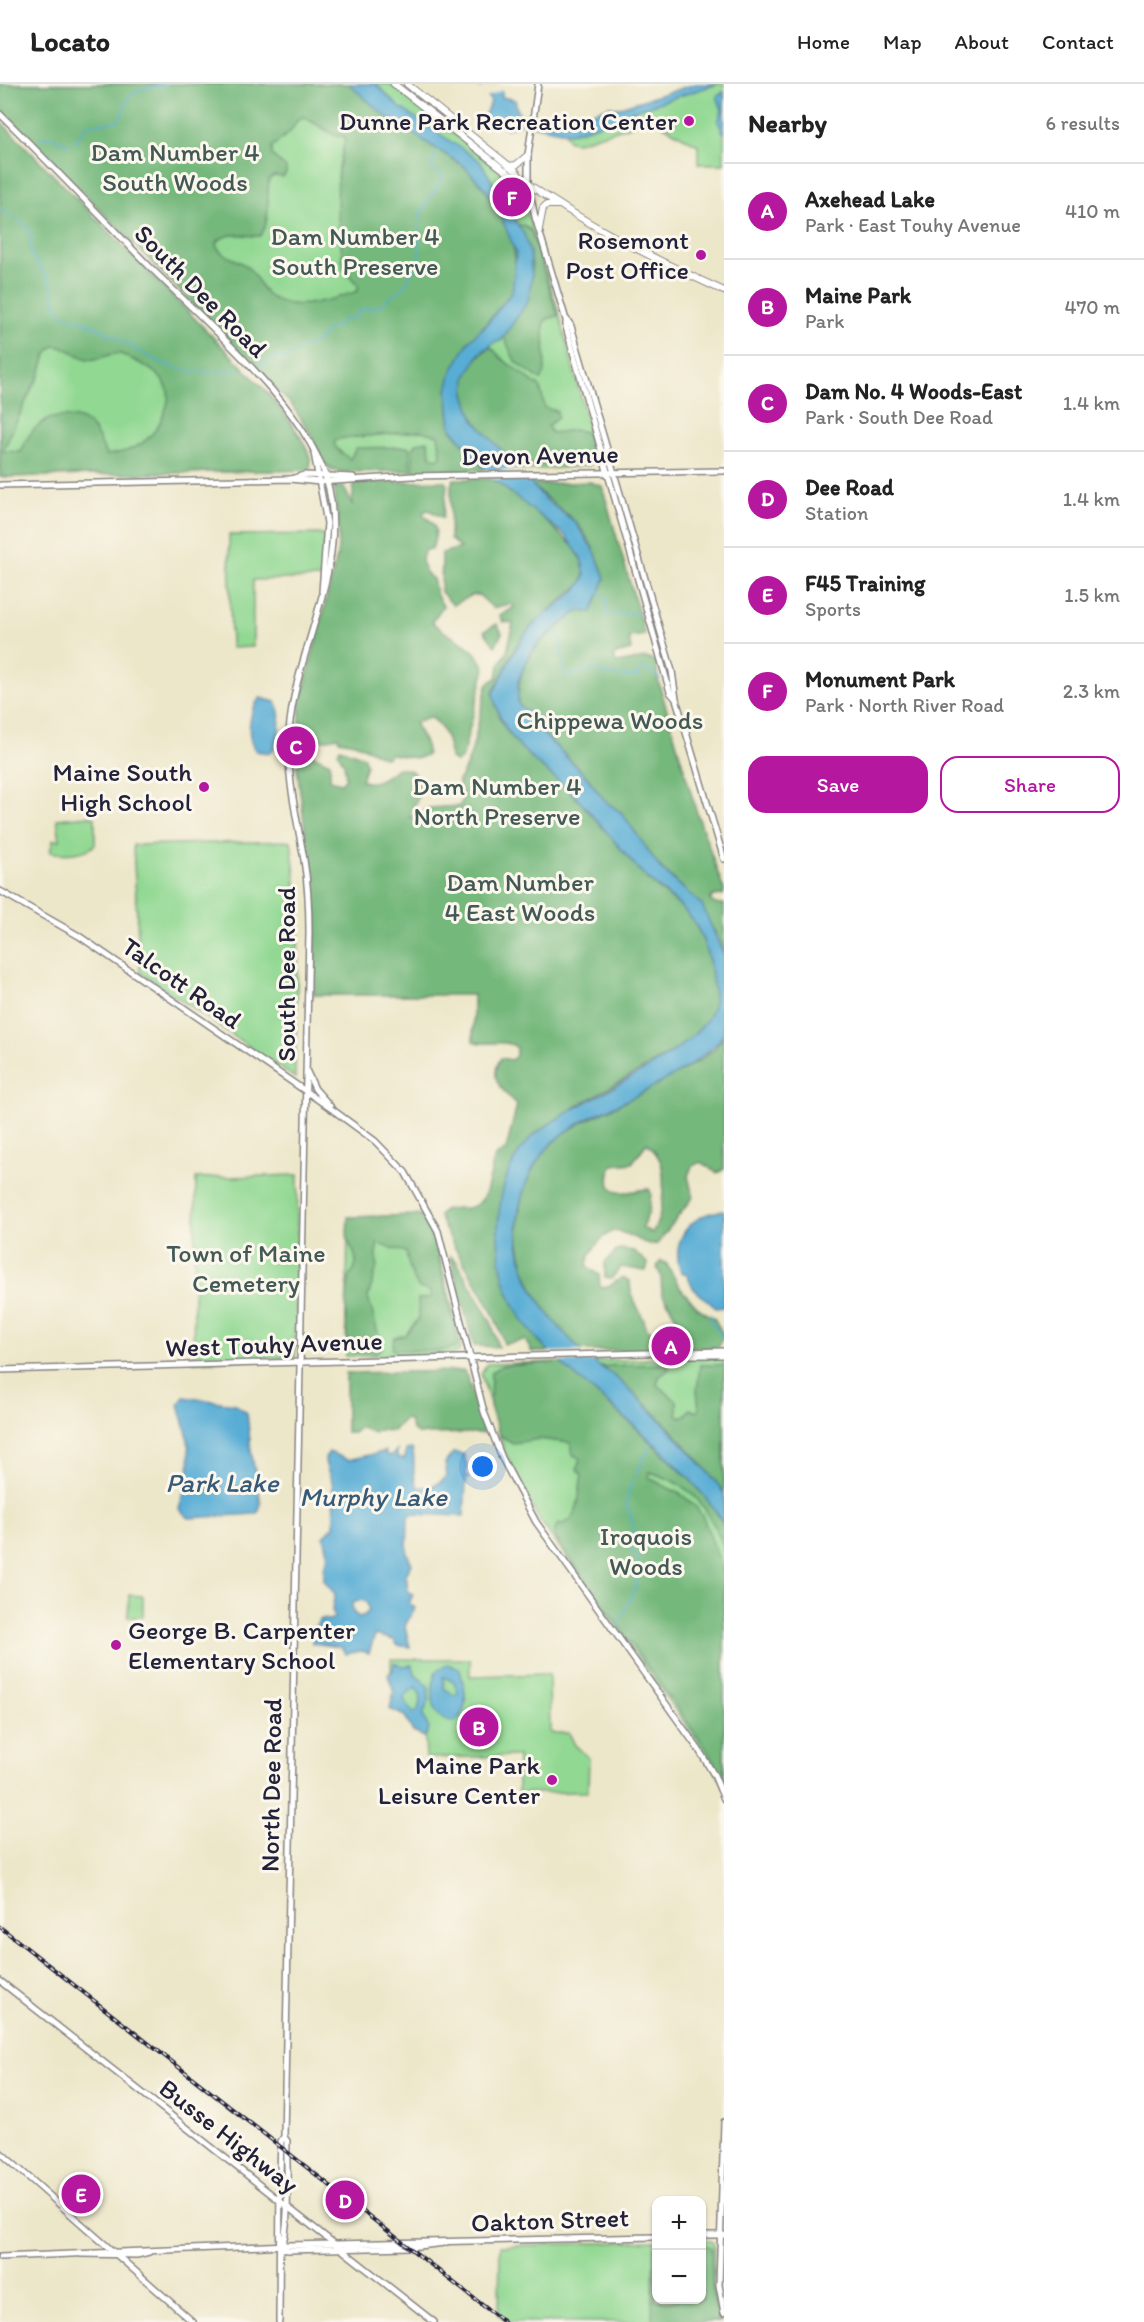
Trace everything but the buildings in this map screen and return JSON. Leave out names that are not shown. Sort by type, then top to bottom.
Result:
[{"type":"main road","points":[[394,84],[496,165],[517,180],[521,179]]},
{"type":"main road","points":[[407,84],[509,166],[521,179],[560,205],[647,254],[724,291]]},
{"type":"main road","points":[[538,84],[528,155],[528,184],[606,474],[670,692],[676,699]]},
{"type":"main road","name":"South Dee Road","points":[[0,114],[248,366],[294,416],[314,451],[327,481],[333,515],[333,540],[328,575],[294,695],[289,733],[290,786],[305,864],[309,911],[298,1362]]},
{"type":"main road","points":[[509,166],[516,165],[528,155]]},
{"type":"main road","points":[[539,229],[543,208],[546,205],[560,205]]},
{"type":"main road","points":[[566,320],[571,326],[615,474],[672,671],[676,699],[724,859]]},
{"type":"main road","name":"South Dee Road","points":[[314,451],[327,527],[322,592]]},
{"type":"main road","name":"Devon Avenue","points":[[0,485],[290,479],[320,482],[357,478],[724,471]]},
{"type":"main road","name":"Devon Avenue","points":[[290,479],[318,474],[357,478]]},
{"type":"main road","name":"Talcott Road","points":[[0,891],[79,936],[333,1110],[391,1156],[406,1173],[423,1201],[444,1250],[470,1358],[492,1434],[532,1516],[699,1750],[723,1797]]},
{"type":"main road","points":[[305,1067],[315,1089],[333,1110]]},
{"type":"main road","name":"West Touhy Avenue","points":[[0,1370],[724,1353]]},
{"type":"main road","name":"North Dee Road","points":[[281,2248],[285,2240],[286,2142],[284,2137],[298,1362]]},
{"type":"main road","name":"Busse Highway","points":[[0,1981],[434,2322]]},
{"type":"main road","points":[[724,2122],[722,2235],[724,2313]]},
{"type":"main road","name":"North Dee Road","points":[[279,2322],[280,2141],[284,2137]]},
{"type":"main road","points":[[0,2152],[193,2322]]},
{"type":"main road","points":[[268,2191],[276,2188],[280,2181]]},
{"type":"main road","points":[[706,2235],[722,2235]]},
{"type":"main road","name":"Oakton Street","points":[[281,2248],[288,2250],[341,2249],[652,2236]]},
{"type":"main road","points":[[93,2252],[97,2237]]},
{"type":"main road","name":"Oakton Street","points":[[0,2257],[281,2248],[335,2244],[440,2241],[445,2243]]},
{"type":"main road","name":"Oakton Street","points":[[79,2254],[93,2252],[137,2255],[150,2252]]},
{"type":"main road","points":[[133,2270],[133,2260],[137,2255]]},
{"type":"green space","name":"Dam Number 4 South Woods","points":[[0,84],[389,84],[401,91],[519,187],[558,309],[595,451],[594,462],[588,466],[529,470],[330,471],[292,405],[0,108]]},
{"type":"green space","name":"Dam Number 4 South Woods","points":[[0,84],[349,84],[385,116],[464,166],[486,190],[512,239],[516,268],[512,292],[478,333],[447,390],[451,429],[485,470],[413,471],[413,449],[417,443],[428,441],[431,457],[437,459],[441,456],[438,435],[421,431],[337,439],[334,443],[337,449],[350,459],[356,448],[410,448],[410,471],[341,472],[324,464],[310,433],[292,405],[0,108]],"holes":[[[304,117],[336,136],[344,136],[345,139],[338,172],[337,210],[344,270],[358,285],[358,291],[312,303],[288,304],[267,294],[249,268],[224,254],[216,244],[230,235],[260,236],[264,230],[269,179],[274,176],[283,177],[286,173],[286,168],[272,155],[272,147],[291,131],[298,119]]]},
{"type":"green space","points":[[717,84],[724,84],[724,164],[698,164],[698,145],[644,115],[642,117],[632,111]]},
{"type":"green space","points":[[625,113],[637,120],[633,125],[578,142],[569,141],[564,132],[575,132],[625,117]]},
{"type":"green space","points":[[0,121],[264,389],[295,428],[308,452],[309,470],[0,477]]},
{"type":"green space","points":[[0,121],[264,389],[295,428],[308,452],[310,462],[309,470],[0,477]],"holes":[[[54,346],[88,359],[114,354],[123,355],[160,377],[167,388],[168,400],[161,421],[150,436],[126,451],[106,455],[98,436],[89,424],[75,418],[60,417],[52,418],[36,427],[21,452],[3,451],[37,381],[46,355]]]},
{"type":"green space","points":[[519,225],[524,225],[531,231],[558,316],[547,319],[544,323],[545,372],[541,380],[515,361],[504,337],[521,309],[531,284],[531,257]]},
{"type":"green space","points":[[491,347],[501,358],[540,387],[545,408],[557,411],[558,417],[548,426],[551,433],[574,430],[587,432],[593,455],[591,462],[519,466],[522,470],[518,470],[488,437],[471,411],[466,398],[465,384],[473,363]]},
{"type":"green space","name":"Chippewa Woods","points":[[534,478],[539,484],[590,482],[602,486],[645,635],[629,637],[631,650],[613,655],[616,663],[646,658],[656,661],[658,680],[696,810],[724,890],[723,895],[713,896],[710,900],[715,904],[724,904],[724,955],[718,936],[682,887],[655,862],[622,813],[606,802],[586,776],[542,732],[538,722],[518,705],[521,675],[533,652],[561,624],[592,603],[605,578],[596,553],[587,537],[570,517],[538,491],[528,479]]},
{"type":"green space","name":"Dam Number 4 East Woods","points":[[454,479],[493,479],[535,511],[575,548],[585,566],[583,582],[533,624],[515,648],[493,693],[498,705],[498,714],[513,739],[579,800],[647,878],[691,918],[704,943],[714,990],[712,1015],[705,1027],[695,1036],[661,1059],[590,1098],[545,1127],[528,1142],[517,1156],[506,1183],[503,1198],[499,1235],[500,1255],[503,1272],[515,1304],[550,1352],[532,1352],[525,1340],[504,1344],[491,1310],[439,1216],[445,1209],[469,1208],[477,1204],[486,1192],[495,1157],[506,1150],[517,1105],[499,1084],[496,1072],[501,1058],[511,1060],[516,1056],[516,1047],[506,1043],[473,1041],[473,995],[314,995],[316,915],[296,760],[311,754],[330,763],[330,780],[341,783],[346,778],[344,763],[338,753],[340,748],[364,757],[366,765],[361,780],[366,782],[380,780],[398,768],[412,771],[417,779],[419,792],[410,818],[429,808],[460,806],[463,797],[458,781],[473,747],[488,683],[497,678],[499,665],[507,652],[513,623],[503,622],[500,616],[513,608],[513,605],[493,608],[479,595],[472,595],[453,605],[441,592],[442,553],[460,548],[450,539],[451,485]]},
{"type":"green space","points":[[444,481],[447,485],[443,518],[429,510],[423,512],[434,526],[436,534],[432,549],[425,550],[423,554],[423,566],[433,579],[437,596],[443,606],[432,622],[474,652],[485,668],[462,758],[456,762],[450,758],[445,735],[439,724],[430,717],[416,722],[427,750],[427,755],[422,757],[413,758],[390,754],[386,758],[355,743],[339,740],[338,737],[313,742],[313,745],[300,749],[297,740],[300,733],[300,704],[337,557],[339,533],[334,489],[344,487],[352,504],[354,483]]},
{"type":"green space","points":[[325,534],[321,578],[253,580],[253,647],[231,648],[229,535]]},
{"type":"green space","points":[[497,624],[502,633],[495,646],[484,631]]},
{"type":"green space","points":[[89,816],[95,818],[95,845],[74,853],[50,852],[53,840],[60,840],[57,819]]},
{"type":"green space","points":[[291,841],[299,908],[295,1078],[140,972],[133,845]]},
{"type":"green space","points":[[723,1036],[724,1169],[717,1173],[701,1162],[692,1166],[688,1176],[693,1197],[657,1244],[646,1243],[624,1233],[613,1231],[596,1246],[587,1266],[599,1275],[600,1287],[608,1287],[622,1277],[630,1281],[631,1294],[646,1329],[667,1338],[669,1350],[582,1351],[551,1317],[539,1299],[522,1260],[519,1216],[523,1193],[530,1174],[544,1150],[564,1133],[679,1072],[715,1048]],"holes":[[[647,1143],[660,1161],[663,1179],[661,1209],[652,1233],[642,1227],[649,1212],[651,1193],[649,1189],[614,1191],[610,1186],[609,1178],[612,1165],[632,1163]]]},
{"type":"green space","name":"Town of Maine Cemetery","points":[[298,1175],[295,1357],[193,1362],[196,1178]]},
{"type":"green space","points":[[425,1214],[440,1257],[461,1341],[460,1350],[454,1354],[346,1356],[348,1219],[423,1219],[419,1215]]},
{"type":"green space","points":[[419,1215],[424,1219],[437,1253],[458,1342],[457,1347],[440,1351],[392,1350],[394,1338],[405,1335],[419,1318],[418,1299],[430,1298],[430,1291],[419,1288],[416,1284],[410,1271],[406,1252],[377,1244],[377,1267],[368,1297],[382,1348],[377,1352],[353,1352],[347,1337],[346,1306],[349,1279],[356,1262],[347,1238],[348,1217]]},
{"type":"green space","points":[[619,1249],[634,1251],[648,1264],[646,1271],[621,1267],[611,1279],[605,1278],[605,1262]]},
{"type":"green space","points":[[450,1256],[457,1262],[492,1324],[498,1347],[474,1346]]},
{"type":"green space","points":[[661,1261],[666,1263],[681,1289],[698,1308],[714,1318],[723,1334],[719,1347],[682,1349],[677,1320],[662,1294],[661,1276],[657,1267]]},
{"type":"green space","name":"Iroquois Woods","points":[[724,1357],[724,1788],[718,1774],[695,1738],[537,1516],[504,1450],[481,1374],[487,1364]]},
{"type":"green space","name":"Iroquois Woods","points":[[560,1362],[636,1428],[705,1494],[724,1524],[724,1547],[698,1499],[679,1484],[650,1472],[649,1478],[682,1495],[696,1507],[703,1517],[724,1573],[724,1781],[706,1748],[556,1539],[554,1533],[557,1525],[571,1519],[579,1498],[582,1475],[577,1469],[580,1458],[573,1455],[571,1443],[539,1439],[513,1443],[499,1435],[490,1406],[491,1373],[501,1366]]},
{"type":"green space","name":"Iroquois Woods","points":[[670,1364],[668,1370],[659,1377],[657,1385],[677,1401],[677,1414],[680,1417],[685,1416],[690,1409],[696,1412],[699,1409],[697,1390],[700,1365],[724,1365],[724,1493],[667,1425],[601,1366]]},
{"type":"green space","points":[[464,1371],[484,1433],[417,1434],[412,1429],[409,1420],[404,1419],[393,1431],[379,1430],[374,1433],[360,1427],[353,1433],[346,1433],[346,1373]]},
{"type":"green space","points":[[129,1595],[143,1596],[143,1617],[128,1617]]},
{"type":"green space","points":[[391,1659],[470,1659],[470,1676],[549,1674],[550,1733],[569,1733],[575,1745],[589,1758],[588,1792],[518,1793],[518,1756],[426,1758],[425,1737],[413,1732],[405,1716],[390,1709],[394,1692],[388,1675],[391,1671]]},
{"type":"green space","points":[[706,2240],[712,2241],[715,2294],[721,2322],[508,2322],[499,2315],[500,2246],[652,2241],[652,2304],[706,2304]]},
{"type":"green space","points":[[706,2245],[711,2247],[712,2284],[718,2322],[652,2322],[652,2304],[706,2304]]},
{"type":"water","points":[[349,84],[376,84],[398,106],[480,161],[525,236],[530,253],[532,276],[528,301],[501,341],[495,342],[479,354],[466,377],[465,394],[474,420],[546,500],[575,522],[595,552],[605,578],[592,612],[578,611],[541,640],[529,655],[518,681],[518,704],[536,719],[542,733],[586,776],[606,802],[622,813],[661,869],[702,905],[724,955],[724,1033],[703,1056],[668,1079],[585,1120],[560,1136],[550,1146],[533,1168],[522,1197],[518,1222],[518,1246],[533,1289],[560,1328],[576,1346],[617,1378],[657,1416],[714,1479],[724,1493],[724,1524],[702,1494],[664,1452],[571,1372],[538,1340],[513,1304],[505,1283],[499,1248],[499,1211],[508,1175],[525,1144],[544,1128],[667,1056],[693,1036],[709,1015],[714,993],[713,985],[706,949],[690,917],[643,874],[576,797],[519,746],[510,735],[497,709],[493,693],[522,638],[536,622],[577,588],[585,575],[581,558],[566,536],[493,479],[451,428],[447,390],[452,371],[469,341],[487,324],[512,292],[516,253],[497,207],[486,190],[464,166],[385,116]]},
{"type":"water","points":[[479,84],[496,84],[502,91],[502,97],[515,100],[518,113],[524,116],[572,120],[610,106],[617,108],[695,84],[717,84],[626,113],[626,117],[570,133],[522,123],[507,129],[500,124],[485,123],[483,118],[491,102]]},
{"type":"water","points":[[724,92],[724,134],[718,122],[722,110],[717,96]]},
{"type":"water","points":[[260,698],[276,702],[278,707],[278,737],[269,753],[256,751],[250,739],[251,717]]},
{"type":"water","points":[[724,1211],[724,1307],[716,1308],[694,1289],[686,1274],[681,1272],[678,1250],[686,1230],[693,1223],[712,1213]]},
{"type":"water","name":"Park Lake","points":[[184,1397],[235,1404],[247,1413],[251,1451],[261,1503],[259,1511],[255,1514],[189,1518],[179,1509],[190,1456],[187,1433],[179,1404]]},
{"type":"water","name":"Murphy Lake","points":[[412,1449],[414,1478],[418,1487],[434,1485],[441,1481],[447,1475],[445,1463],[453,1453],[463,1454],[468,1467],[466,1475],[469,1477],[466,1481],[464,1516],[412,1514],[408,1517],[407,1553],[412,1564],[406,1574],[408,1591],[413,1594],[409,1604],[415,1608],[405,1626],[410,1647],[397,1645],[394,1640],[375,1635],[369,1653],[361,1651],[346,1654],[341,1647],[312,1643],[314,1628],[321,1619],[334,1618],[332,1609],[335,1594],[324,1581],[324,1568],[329,1557],[324,1536],[334,1526],[332,1481],[325,1458],[329,1452],[348,1460],[386,1451],[385,1454],[391,1456],[397,1450],[397,1458],[405,1459],[406,1450]],"holes":[[[363,1600],[367,1603],[369,1610],[365,1615],[359,1617],[353,1612],[352,1603]]]},
{"type":"water","points":[[394,1663],[404,1666],[412,1665],[416,1675],[429,1687],[429,1700],[423,1715],[429,1729],[425,1737],[413,1732],[405,1716],[390,1709],[394,1692],[388,1675],[393,1670]],"holes":[[[416,1687],[421,1697],[418,1710],[414,1713],[405,1702],[404,1696]]]},
{"type":"water","points":[[447,1664],[460,1669],[465,1690],[465,1704],[464,1710],[455,1722],[440,1717],[436,1711],[433,1697],[435,1673]],"holes":[[[443,1677],[454,1682],[458,1692],[456,1696],[444,1688]]]},
{"type":"pier","points":[[487,84],[500,84],[504,89],[485,98],[478,89]]},
{"type":"pier","points":[[483,470],[522,470],[531,479],[492,479]]},
{"type":"pier","points":[[586,1351],[595,1361],[556,1362],[547,1352]]},
{"type":"waterway","points":[[74,143],[88,124],[115,122],[120,119],[129,97],[139,90],[167,84]]},
{"type":"waterway","points":[[39,139],[49,136],[70,145]]},
{"type":"waterway","points":[[259,364],[277,357],[288,358],[295,351],[316,342],[328,330],[339,326],[343,319],[355,318],[360,310],[378,307],[404,287],[419,259],[420,214],[443,178],[431,165],[439,149]]},
{"type":"waterway","points":[[0,208],[29,230],[32,257],[47,276],[55,303],[62,315],[108,333],[165,364],[210,373],[238,369]]},
{"type":"waterway","points":[[599,591],[607,600],[606,615],[639,613]]},
{"type":"waterway","points":[[558,630],[566,676],[593,670],[608,675],[637,677],[640,669],[645,668],[661,679]]},
{"type":"waterway","points":[[711,1314],[710,1319],[724,1339]]},
{"type":"waterway","points":[[618,1625],[635,1589],[639,1559],[631,1550],[634,1526],[626,1504],[630,1486],[652,1442]]},
{"type":"railway","points":[[0,1927],[504,2322]]},
{"type":"place","name":"Dunne Park Recreation Center","points":[[689,121]]},
{"type":"place","name":"Monument Park","points":[[512,197]]},
{"type":"place","name":"Rosemont Post Office","points":[[701,255]]},
{"type":"place","name":"Dam No. 4 Woods-East","points":[[296,746]]},
{"type":"place","name":"Maine South High School","points":[[204,787]]},
{"type":"place","name":"Axehead Lake","points":[[671,1346]]},
{"type":"place","name":"George B. Carpenter Elementary School","points":[[116,1645]]},
{"type":"place","name":"Maine Park","points":[[479,1727]]},
{"type":"place","name":"Maine Park Leisure Center","points":[[552,1780]]},
{"type":"place","name":"F45 Training","points":[[81,2194]]},
{"type":"place","name":"Dee Road","points":[[345,2200]]},
{"type":"park label","name":"Dam Number 4 South Preserve","points":[[355,251]]},
{"type":"park label","name":"Dam Number 4 North Preserve","points":[[497,801]]}]
